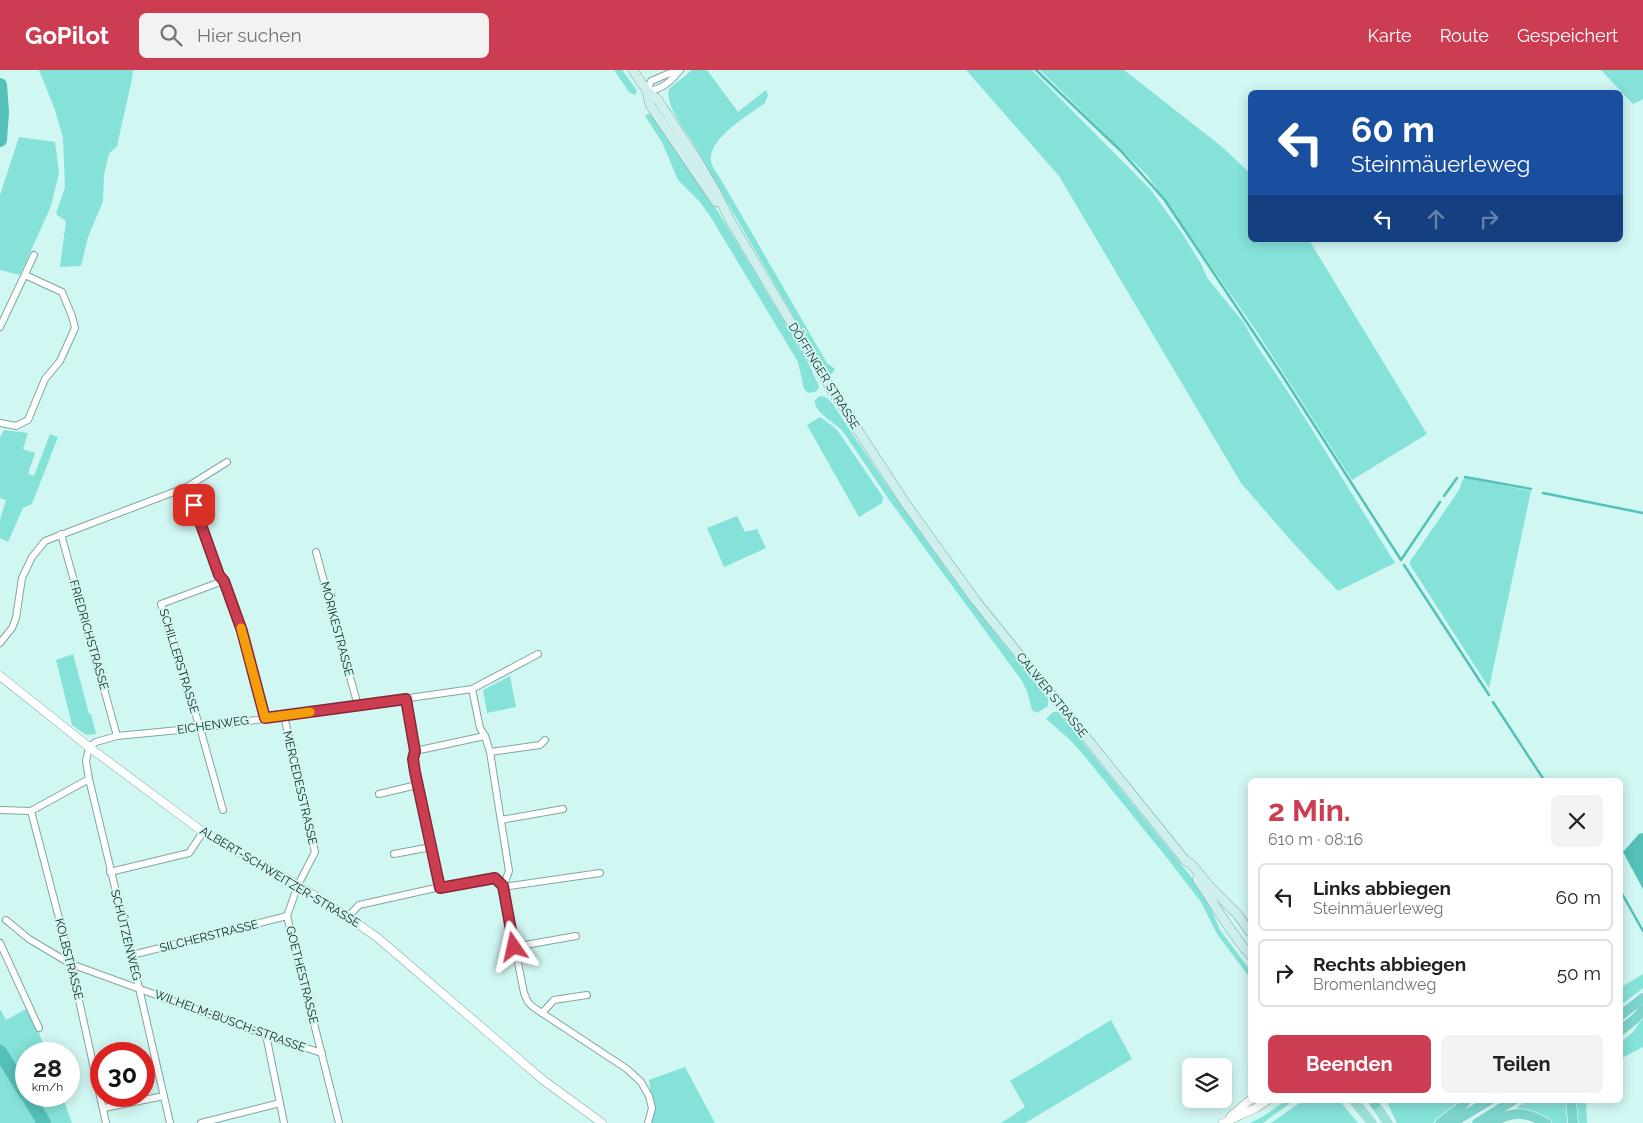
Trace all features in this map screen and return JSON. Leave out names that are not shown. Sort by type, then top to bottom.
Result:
[{"type":"highway","points":[[1623,1014],[1643,998]]},
{"type":"highway","points":[[1623,1023],[1635,1013],[1643,1010]]},
{"type":"highway","points":[[1623,1029],[1643,1010]]},
{"type":"highway","points":[[1440,1123],[1464,1103]]},
{"type":"highway","points":[[1452,1123],[1485,1103]]},
{"type":"highway","points":[[1476,1123],[1509,1103]]},
{"type":"highway","points":[[1571,1103],[1573,1123]]},
{"type":"highway","points":[[1491,1123],[1501,1117],[1526,1114],[1546,1123]]},
{"type":"main road","name":"DÖFFINGER STRASSE","points":[[633,70],[647,91],[658,100],[675,126],[716,192],[731,222],[829,386],[923,527]]},
{"type":"main road","name":"CALWER STRASSE","points":[[923,527],[976,601],[1185,860],[1212,899],[1227,925],[1248,952]]},
{"type":"main road","name":"CALWER STRASSE","points":[[1185,860],[1192,865],[1234,911],[1248,929]]},
{"type":"main road","points":[[1355,1103],[1372,1123]]},
{"type":"main road","points":[[1375,1103],[1388,1123]]},
{"type":"street","points":[[679,70],[663,87],[647,91],[651,81],[679,70]]},
{"type":"street","points":[[0,327],[34,255]]},
{"type":"street","points":[[0,423],[16,426],[28,420],[45,379],[60,361],[75,328],[62,292],[25,274]]},
{"type":"street","points":[[0,643],[12,628],[16,618],[22,578],[32,557],[45,541],[187,487],[227,462]]},
{"type":"street","points":[[187,487],[219,575],[224,581],[242,631],[265,718]]},
{"type":"street","name":"FRIEDRICHSTRASSE","points":[[61,534],[117,736]]},
{"type":"street","name":"MÖRIKESTRASSE","points":[[316,552],[358,706]]},
{"type":"street","name":"SCHILLERSTRASSE","points":[[222,810],[200,728],[161,604],[224,581]]},
{"type":"street","name":"EICHENWEG","points":[[89,747],[96,742],[117,736],[200,728],[472,689],[538,654]]},
{"type":"street","name":"ALBERT-SCHWEITZER-STRASSE","points":[[0,676],[89,747],[203,832],[298,885],[348,917],[402,957],[538,1076],[602,1123]]},
{"type":"street","points":[[472,689],[480,728],[485,736],[490,752],[508,871],[503,886],[524,993],[528,1002],[542,1013],[627,1069],[641,1082],[649,1096],[652,1108],[648,1123]]},
{"type":"street","points":[[406,699],[415,751],[413,759],[440,888]]},
{"type":"street","name":"MERCEDESSTRASSE","points":[[284,716],[315,852],[298,885]]},
{"type":"street","points":[[415,751],[485,736]]},
{"type":"street","points":[[490,752],[540,745],[545,740]]},
{"type":"street","name":"SCHÜTZENWEG","points":[[89,747],[86,762],[89,779],[110,872],[140,988],[170,1123]]},
{"type":"street","points":[[0,810],[31,811],[89,779]]},
{"type":"street","points":[[379,794],[418,785]]},
{"type":"street","points":[[501,820],[563,809]]},
{"type":"street","name":"KOLBSTRASSE","points":[[31,811],[71,964],[106,1123]]},
{"type":"street","points":[[110,872],[188,853],[203,832]]},
{"type":"street","points":[[394,854],[431,846]]},
{"type":"street","points":[[503,886],[600,873]]},
{"type":"street","points":[[348,917],[360,905],[440,888],[495,878],[503,886]]},
{"type":"street","name":"GOETHESTRASSE","points":[[298,885],[287,916],[339,1123]]},
{"type":"street","name":"SILCHERSTRASSE","points":[[132,955],[287,916]]},
{"type":"street","name":"WILHELM-BUSCH-STRASSE","points":[[6,920],[29,939],[71,964],[266,1035],[322,1053]]},
{"type":"street","points":[[514,947],[576,936]]},
{"type":"street","points":[[0,943],[39,1028]]},
{"type":"street","points":[[542,1013],[554,1000],[587,995]]},
{"type":"street","points":[[266,1035],[284,1123]]},
{"type":"street","points":[[104,1108],[164,1096]]},
{"type":"street","points":[[1224,1123],[1248,1102]]},
{"type":"street","points":[[201,1123],[280,1103]]},
{"type":"street","points":[[1224,1123],[1264,1103]]},
{"type":"shaded area","points":[[39,70],[133,70],[117,146],[109,154],[104,175],[103,201],[88,237],[81,266],[60,267],[66,221],[56,214],[65,187],[63,138],[55,110]]},
{"type":"shaded area","points":[[614,70],[622,70],[636,89],[635,95],[629,92]]},
{"type":"shaded area","points":[[692,70],[707,70],[738,112],[766,90],[768,95],[765,103],[723,136],[712,152],[711,161],[713,168],[827,363],[835,369],[831,375],[826,371],[670,104],[669,89]]},
{"type":"shaded area","points":[[966,70],[1032,70],[1150,189],[1182,233],[1208,279],[1244,323],[1395,563],[1338,591],[1294,544],[1241,483],[1059,176]]},
{"type":"shaded area","points":[[1040,70],[1124,70],[1221,146],[1248,171],[1248,242],[1310,242],[1427,434],[1352,480],[1255,329],[1147,175]]},
{"type":"shaded area","points":[[1601,70],[1643,70],[1643,99],[1633,104],[1623,93],[1623,90],[1620,90]]},
{"type":"shaded area","points":[[652,112],[710,199],[805,356],[818,384],[819,388],[815,392],[808,393],[804,389],[798,362],[710,216],[700,202],[678,180],[662,142],[645,116]]},
{"type":"shaded area","points":[[19,137],[55,142],[59,173],[51,206],[20,275],[0,270],[0,195]]},
{"type":"shaded area","points":[[820,396],[832,402],[899,503],[950,574],[1048,699],[1048,706],[1037,713],[1032,710],[1022,681],[890,501],[841,429],[821,414],[815,405],[815,400]]},
{"type":"shaded area","points":[[820,417],[840,434],[883,497],[882,503],[859,517],[807,425]]},
{"type":"shaded area","points":[[4,430],[28,433],[23,449],[35,453],[28,474],[34,476],[50,434],[58,437],[32,504],[23,508],[8,542],[0,538],[0,520],[6,500],[0,498],[0,437]]},
{"type":"shaded area","points":[[1466,478],[1531,491],[1489,688],[1409,563],[1459,490],[1463,479]]},
{"type":"shaded area","points":[[737,516],[745,532],[757,529],[766,548],[724,567],[707,528]]},
{"type":"shaded area","points":[[73,654],[96,734],[86,735],[72,725],[56,660]]},
{"type":"shaded area","points":[[510,676],[516,707],[487,713],[483,690]]},
{"type":"shaded area","points":[[1053,712],[1058,712],[1197,884],[1207,899],[1220,930],[1248,967],[1248,975],[1217,934],[1201,902],[1167,858],[1082,753],[1046,719]]},
{"type":"shaded area","points":[[1643,833],[1643,889],[1623,852],[1639,834]]},
{"type":"shaded area","points":[[1643,974],[1643,988],[1623,1004],[1623,986]]},
{"type":"shaded area","points":[[28,1008],[42,1042],[15,1042],[15,1107],[66,1107],[72,1123],[0,1123],[0,1009],[6,1020]]},
{"type":"shaded area","points":[[1643,1017],[1643,1047],[1623,1057],[1623,1040],[1633,1032]]},
{"type":"shaded area","points":[[1111,1020],[1132,1059],[1025,1123],[1001,1123],[1025,1107],[1010,1081]]},
{"type":"shaded area","points":[[685,1067],[715,1123],[649,1123],[653,1109],[649,1080]]},
{"type":"shaded area","points":[[1282,1103],[1290,1103],[1263,1123],[1250,1123],[1264,1116]]},
{"type":"shaded area","points":[[1300,1103],[1341,1103],[1358,1123],[1271,1123]]},
{"type":"shaded area","points":[[1387,1103],[1458,1103],[1433,1123],[1397,1123]]},
{"type":"shaded area","points":[[1524,1103],[1568,1103],[1569,1123],[1552,1123],[1534,1112],[1518,1109],[1517,1107]]},
{"type":"shaded area","points":[[1576,1103],[1586,1103],[1587,1123],[1577,1123]]},
{"type":"waterway","points":[[1036,70],[1121,151],[1164,199],[1280,372],[1401,560],[1440,502]]},
{"type":"waterway","points":[[0,85],[2,112],[0,140]]},
{"type":"waterway","points":[[1465,477],[1531,489]]},
{"type":"waterway","points":[[1444,496],[1457,478]]},
{"type":"waterway","points":[[1543,493],[1643,513]]},
{"type":"waterway","points":[[1404,565],[1489,695]]},
{"type":"waterway","points":[[1493,702],[1543,778]]},
{"type":"waterway","points":[[1623,895],[1643,931]]},
{"type":"waterway","points":[[0,1052],[15,1076]]},
{"type":"waterway","points":[[35,1107],[44,1123]]},
{"type":"slow traffic","points":[[241,628],[265,718],[310,712]]},
{"type":"route","points":[[194,505],[219,575],[224,581],[242,631],[265,718],[406,699],[415,751],[413,759],[415,772],[440,888],[495,878],[503,886],[514,947]]}]
